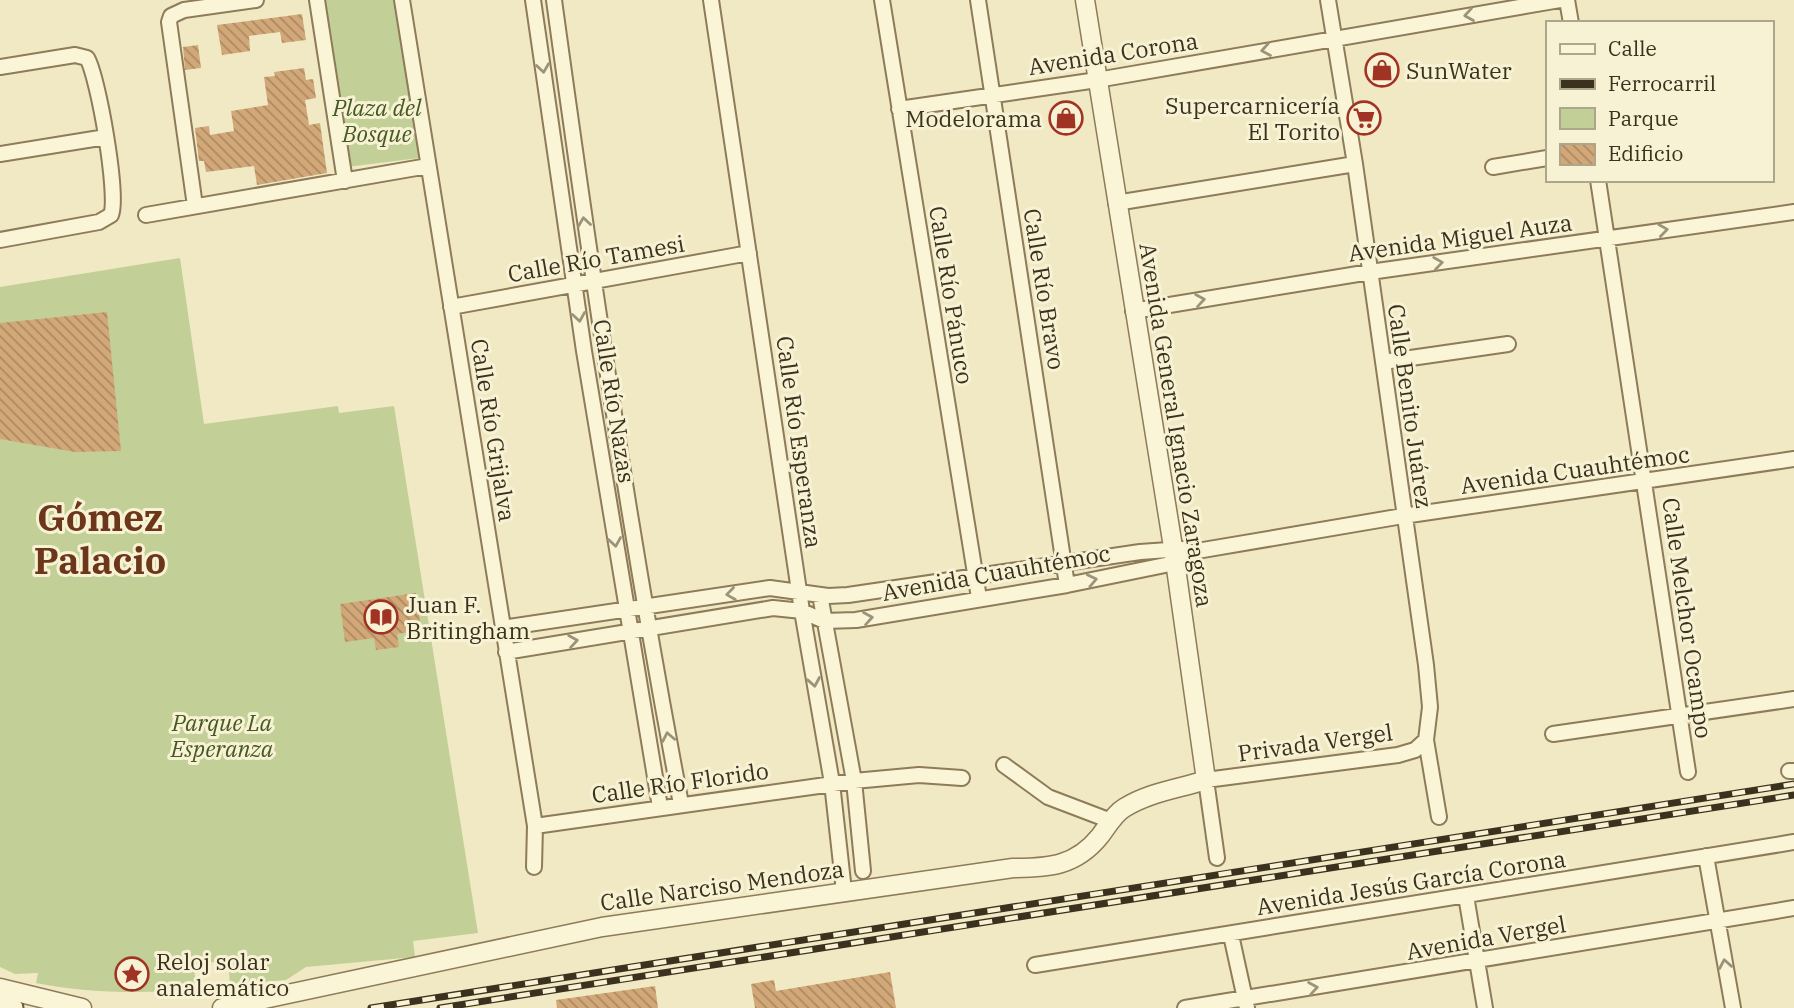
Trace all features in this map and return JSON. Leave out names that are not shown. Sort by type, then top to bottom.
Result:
[{"type":"main road","points":[[0,997],[13,1008]]},
{"type":"street","points":[[195,206],[168,31],[171,16],[176,12],[256,0]]},
{"type":"street","points":[[317,0],[345,181]]},
{"type":"street","name":"Calle Río Grijalva","points":[[402,0],[535,826],[534,867]]},
{"type":"street","name":"Calle Río Nazas","points":[[533,0],[574,285],[625,608],[660,807]]},
{"type":"street","name":"Calle Río Nazas","points":[[555,0],[592,282],[648,629],[681,804]]},
{"type":"street","name":"Calle Río Esperanza","points":[[711,0],[802,611],[832,783],[844,891]]},
{"type":"street","name":"Calle Río Pánuco","points":[[882,0],[979,598]]},
{"type":"street","name":"Calle Río Bravo","points":[[978,0],[1067,585]]},
{"type":"street","name":"Avenida General Ignacio Zaragoza","points":[[1085,0],[1174,555],[1217,858]]},
{"type":"street","name":"Calle Benito Juárez","points":[[1328,0],[1355,164],[1426,665],[1430,707],[1426,740],[1439,817]]},
{"type":"street","name":"Avenida Corona","points":[[899,109],[1097,80],[1560,0]]},
{"type":"street","points":[[1567,0],[1572,21]]},
{"type":"street","points":[[0,67],[83,55],[90,63],[106,137],[115,199],[111,215],[106,219],[0,240]]},
{"type":"street","points":[[0,154],[106,137]]},
{"type":"street","points":[[1493,167],[1546,158]]},
{"type":"street","points":[[1116,203],[1355,164]]},
{"type":"street","points":[[146,215],[428,166]]},
{"type":"street","name":"Calle Melchor Ocampo","points":[[1598,182],[1688,772]]},
{"type":"street","name":"Avenida Miguel Auza","points":[[1133,311],[1370,272],[1794,212]]},
{"type":"street","name":"Calle Río Tamesi","points":[[451,307],[749,253]]},
{"type":"street","points":[[1382,362],[1508,344]]},
{"type":"street","name":"Avenida Cuauhtémoc","points":[[802,611],[824,621],[856,620],[1067,585],[1196,551],[1403,516],[1794,459]]},
{"type":"street","name":"Avenida Cuauhtémoc","points":[[502,628],[770,588],[820,595],[848,595],[1064,562],[1174,555]]},
{"type":"street","points":[[820,595],[854,781],[863,871]]},
{"type":"street","points":[[506,652],[773,608],[802,611]]},
{"type":"street","points":[[1553,734],[1794,699]]},
{"type":"street","name":"Privada Vergel","points":[[1206,780],[1398,755],[1415,750],[1426,740]]},
{"type":"street","points":[[1004,765],[1048,797],[1068,802],[1111,821]]},
{"type":"street","name":"Calle Río Florido","points":[[535,826],[832,783],[919,775],[962,778]]},
{"type":"street","name":"Calle Narciso Mendoza","points":[[222,1008],[276,1002],[601,927],[844,891],[1065,864],[1090,848],[1121,809],[1151,794],[1206,780]]},
{"type":"street","name":"Avenida Jesús García Corona","points":[[1035,965],[1794,842]]},
{"type":"street","points":[[1706,856],[1732,1008]]},
{"type":"street","points":[[1466,896],[1485,1008]]},
{"type":"street","name":"Avenida Vergel","points":[[1185,1008],[1246,1003],[1794,908]]},
{"type":"street","points":[[1231,935],[1246,1003]]},
{"type":"street","points":[[0,988],[82,1008]]},
{"type":"green space","name":"Plaza del Bosque","points":[[322,0],[395,0],[419,158],[347,167]]},
{"type":"green space","name":"Parque La Esperanza","points":[[180,258],[204,424],[338,406],[339,413],[394,406],[478,933],[413,941],[415,957],[306,967],[286,980],[230,985],[228,960],[194,965],[196,990],[116,992],[36,983],[38,973],[15,974],[0,967],[0,287]]},
{"type":"building","points":[[302,14],[306,40],[282,43],[280,32],[249,36],[250,51],[222,55],[217,25]]},
{"type":"building","points":[[198,45],[201,68],[185,70],[183,47]]},
{"type":"building","points":[[304,68],[306,80],[313,79],[316,98],[305,100],[309,125],[320,123],[327,173],[257,185],[254,166],[206,172],[204,161],[199,161],[195,128],[209,126],[210,135],[234,131],[231,111],[268,105],[264,77],[275,76],[274,72]]},
{"type":"building","points":[[107,312],[121,451],[75,452],[0,439],[0,323]]},
{"type":"building","name":"Juan F. Britingham","points":[[416,593],[421,630],[397,634],[399,647],[376,650],[374,638],[345,642],[340,604]]},
{"type":"building","points":[[890,972],[896,1008],[755,1008],[751,984],[774,980],[776,991]]},
{"type":"building","points":[[655,986],[658,1008],[557,1008],[556,1000]]},
{"type":"railway","points":[[371,1008],[1794,784]]},
{"type":"railway","points":[[440,1008],[1794,795]]},
{"type":"place","name":"SunWater","points":[[1382,70]]},
{"type":"place","name":"Modelorama","points":[[1066,118]]},
{"type":"place","name":"Supercarnicería El Torito","points":[[1364,118]]},
{"type":"place","name":"Juan F. Britingham","points":[[381,617]]},
{"type":"place","name":"Reloj solar analemático","points":[[132,974]]},
{"type":"district","name":"Gómez Palacio","points":[[100,538]]}]
